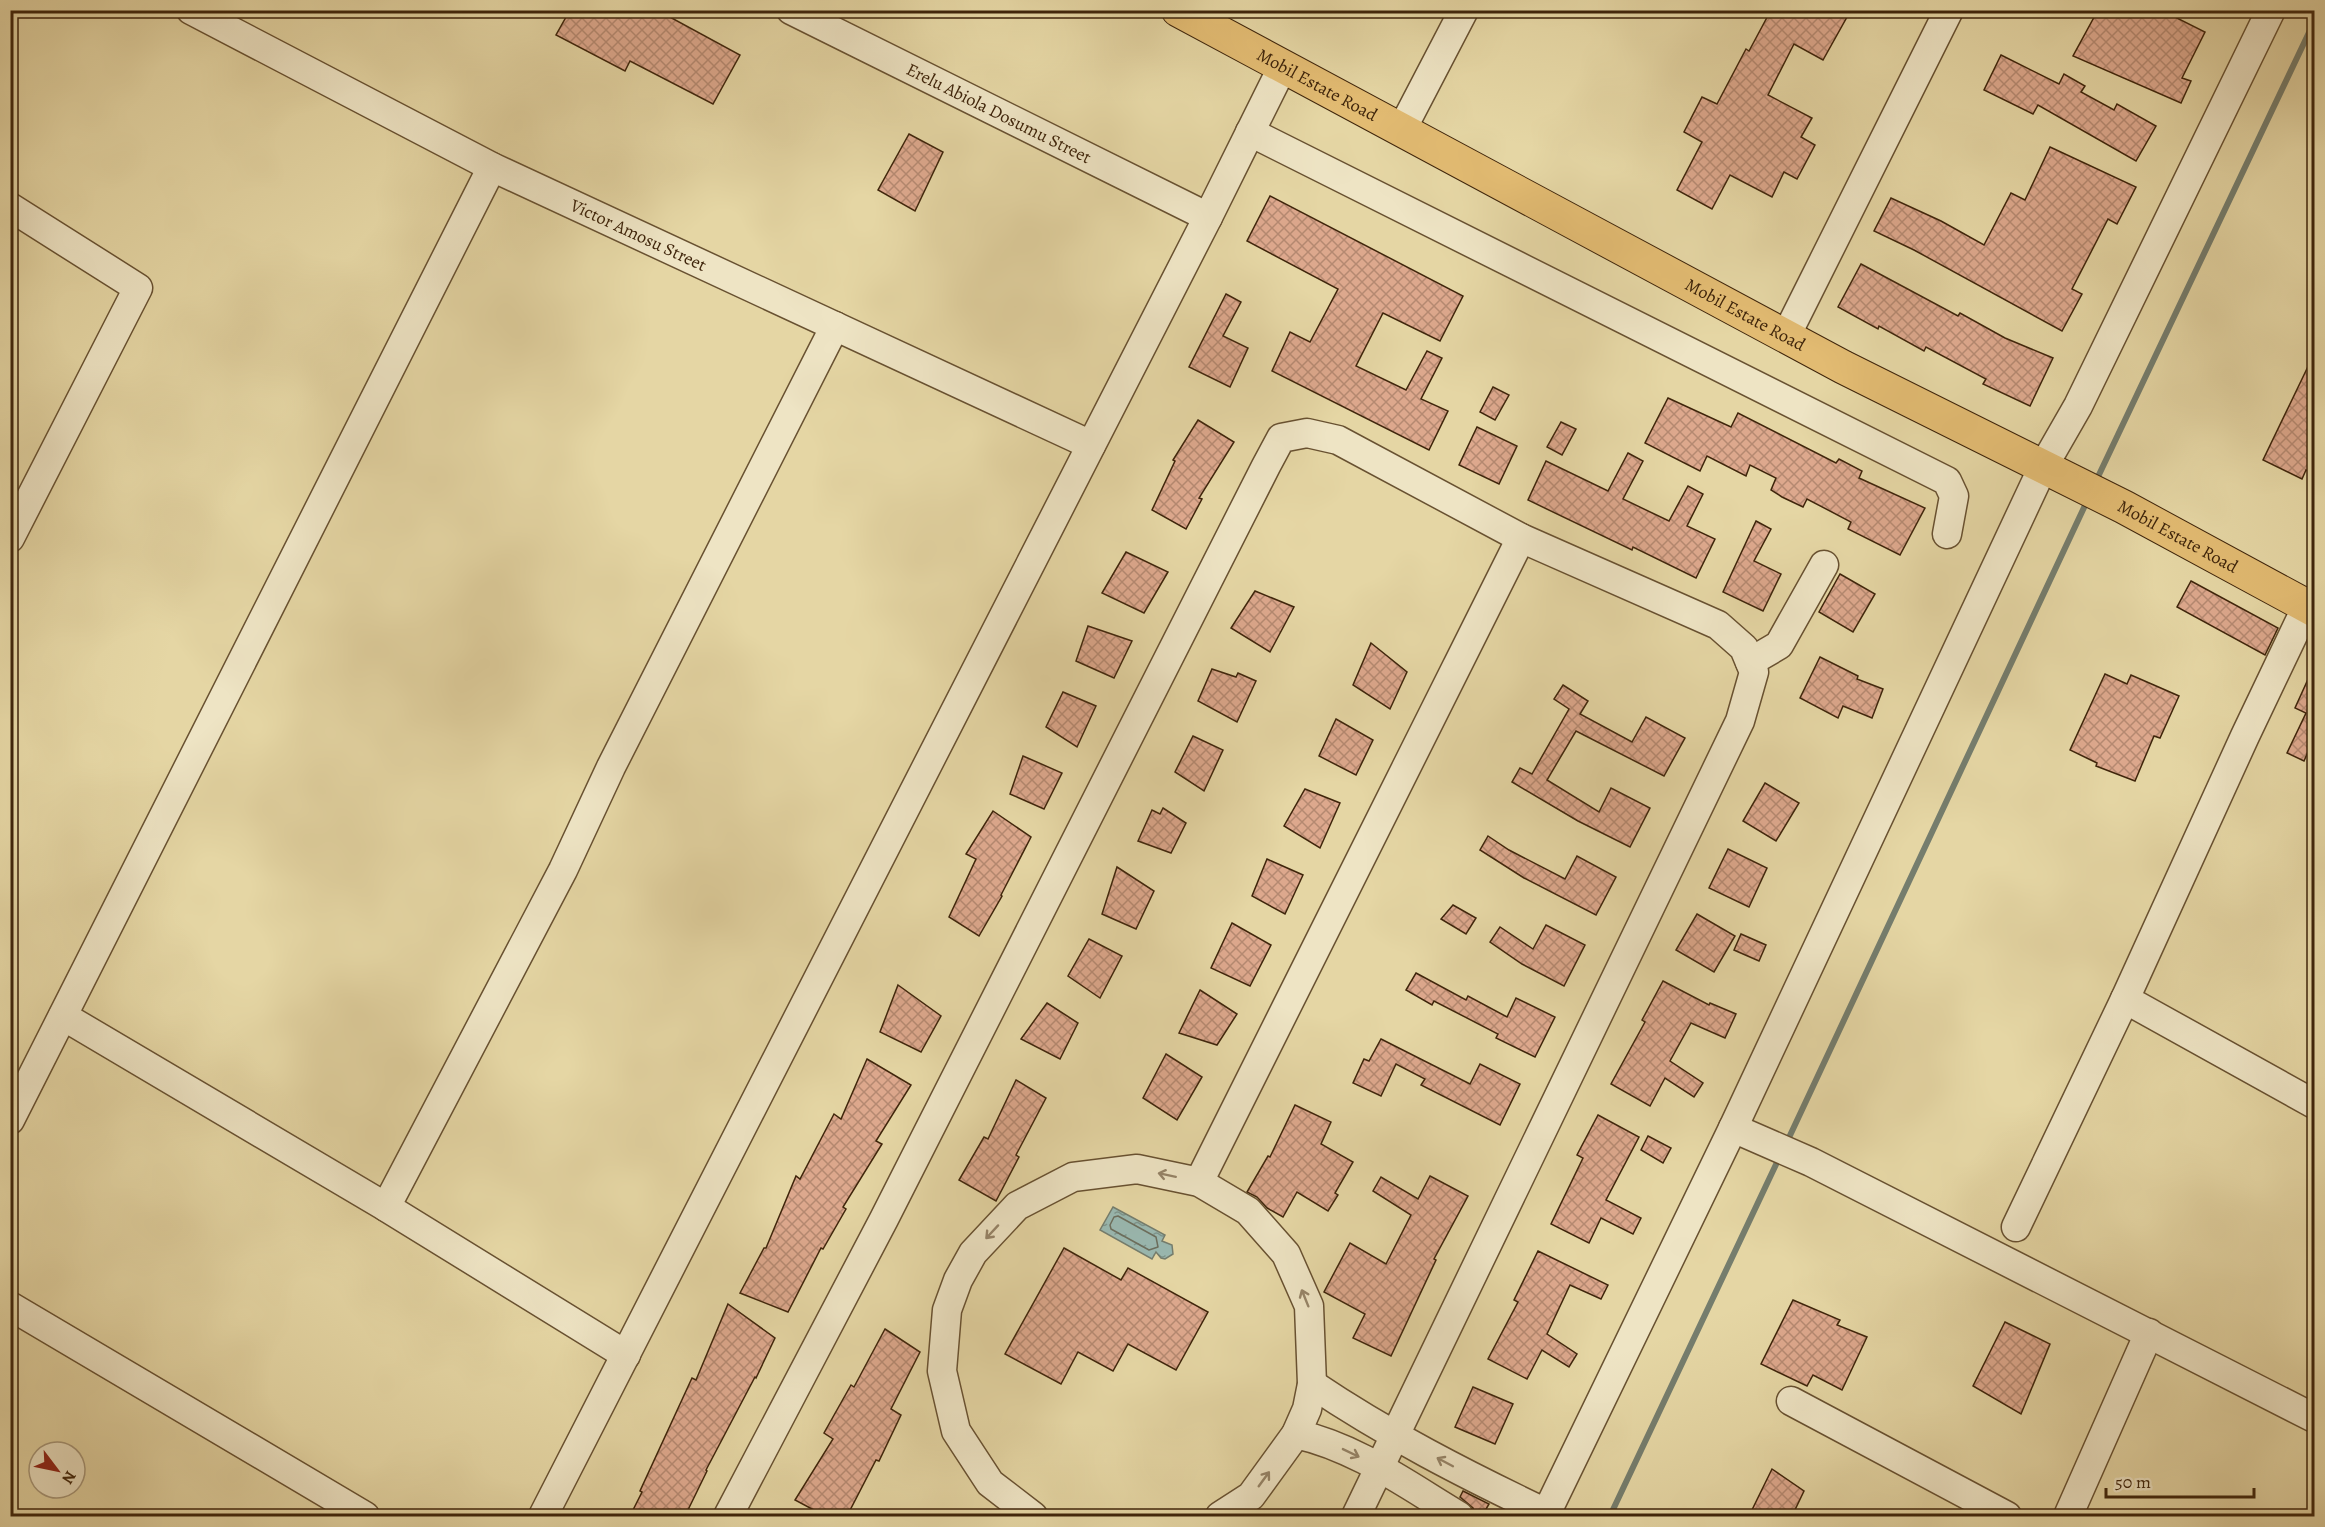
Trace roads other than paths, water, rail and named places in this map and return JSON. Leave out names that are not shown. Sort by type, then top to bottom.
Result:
[{"type":"main road","name":"Mobil Estate Road","points":[[1178,10],[1786,336],[2124,507],[2311,608]]},
{"type":"street","name":"Victor Amosu Street","points":[[191,10],[492,167],[1092,445]]},
{"type":"street","name":"Erelu Abiola Dosumu Street","points":[[791,10],[1208,217]]},
{"type":"street","points":[[1401,131],[1464,10]]},
{"type":"street","points":[[1786,336],[1949,10]]},
{"type":"street","points":[[1312,1384],[1394,1434],[1545,1515],[1733,1128],[2043,467],[2078,406],[2271,10]]},
{"type":"street","points":[[543,1516],[1092,445],[1283,66]]},
{"type":"street","points":[[1250,132],[1947,481],[1954,496],[1947,534]]},
{"type":"street","points":[[10,1120],[492,167]]},
{"type":"street","points":[[10,207],[138,288],[10,538]]},
{"type":"street","points":[[386,1207],[563,870],[610,767],[835,326]]},
{"type":"street","points":[[728,1516],[884,1219],[1281,438],[1307,433],[1338,440],[1521,538],[1718,626],[1744,648],[1754,672],[1740,721],[1356,1516]]},
{"type":"street","points":[[1199,1182],[1521,538]]},
{"type":"street","points":[[1750,662],[1779,645],[1824,565]]},
{"type":"street","points":[[2016,1227],[2125,999],[2240,747],[2311,608]]},
{"type":"street","points":[[2125,999],[2314,1104]]},
{"type":"street","points":[[63,1016],[386,1207],[626,1354]]},
{"type":"street","points":[[1733,1128],[1811,1162],[2314,1418]]},
{"type":"street","points":[[1033,1516],[990,1483],[956,1431],[942,1371],[947,1310],[958,1280],[973,1253],[1017,1206],[1073,1177],[1137,1168],[1199,1182],[1248,1211],[1286,1254],[1309,1306],[1312,1384],[1307,1409],[1296,1434],[1251,1496],[1220,1516]]},
{"type":"street","points":[[10,1306],[365,1516]]},
{"type":"street","points":[[2068,1516],[2149,1333]]},
{"type":"street","points":[[1791,1401],[2007,1516]]},
{"type":"street","points":[[1296,1434],[1322,1440],[1379,1467],[1459,1516]]},
{"type":"water","points":[[1113,1207],[1165,1235],[1162,1241],[1172,1245],[1173,1254],[1165,1259],[1156,1252],[1152,1259],[1100,1230]]},
{"type":"waterway","points":[[2096,481],[2314,22]]},
{"type":"waterway","points":[[1786,1144],[2088,499]]},
{"type":"waterway","points":[[1610,1516],[1780,1156]]}]
